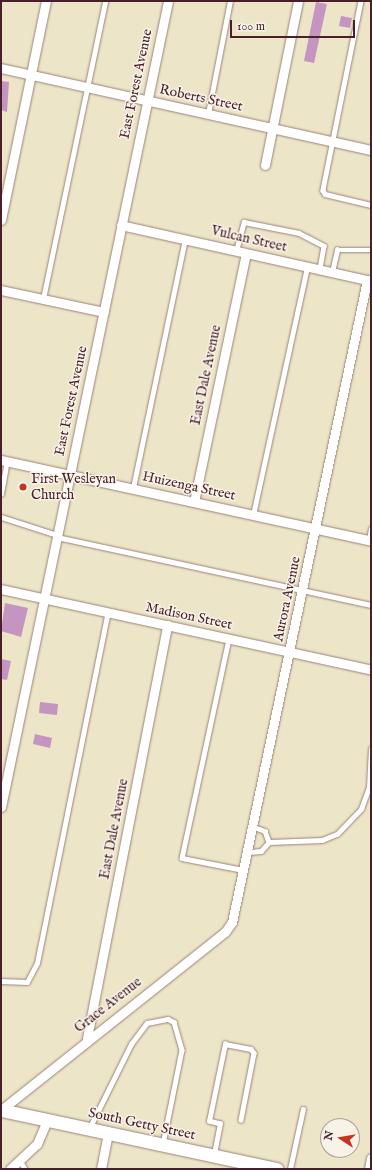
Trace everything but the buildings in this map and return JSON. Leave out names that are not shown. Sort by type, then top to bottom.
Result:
[{"type":"main road","name":"South Getty Street","points":[[1,1110],[277,1169]]},
{"type":"street","points":[[1,220],[46,1]]},
{"type":"street","name":"East Forest Avenue","points":[[1,807],[168,1]]},
{"type":"street","points":[[265,165],[298,1]]},
{"type":"street","name":"Roberts Street","points":[[1,68],[371,150]]},
{"type":"street","name":"Vulcan Street","points":[[121,225],[246,254],[369,280]]},
{"type":"street","name":"East Dale Avenue","points":[[194,502],[246,254]]},
{"type":"street","name":"Aurora Avenue","points":[[232,922],[245,871],[315,528],[369,280]]},
{"type":"street","points":[[1,290],[104,312]]},
{"type":"street","name":"Huizenga Street","points":[[4,460],[370,540]]},
{"type":"street","name":"Madison Street","points":[[1,589],[371,670]]},
{"type":"street","name":"East Dale Avenue","points":[[86,1038],[167,625]]},
{"type":"street","name":"Grace Avenue","points":[[1,1110],[86,1038],[225,932],[232,922]]},
{"type":"street","points":[[10,1169],[37,1144],[47,1120]]},
{"type":"street","points":[[100,1169],[108,1133]]},
{"type":"street","points":[[368,1169],[371,1158]]},
{"type":"lane","points":[[43,299],[105,1]]},
{"type":"lane","points":[[208,114],[230,1]]},
{"type":"lane","points":[[361,1],[323,181],[325,194],[371,206]]},
{"type":"lane","points":[[236,251],[244,222],[299,233],[324,246],[320,270]]},
{"type":"lane","points":[[133,488],[185,239]]},
{"type":"lane","points":[[332,272],[337,250],[371,250]]},
{"type":"lane","points":[[253,515],[307,266]]},
{"type":"lane","points":[[1,494],[4,460]]},
{"type":"lane","points":[[1,518],[57,536],[371,605]]},
{"type":"lane","points":[[370,540],[371,529]]},
{"type":"lane","points":[[1,981],[27,982],[37,963],[108,612]]},
{"type":"lane","points":[[229,638],[182,858],[245,871]]},
{"type":"lane","points":[[249,852],[261,851],[269,842],[322,840],[350,823],[361,809],[369,787],[371,750]]},
{"type":"lane","points":[[254,827],[265,831],[269,842]]},
{"type":"lane","points":[[89,1129],[132,1044],[147,1023],[168,1019],[174,1022],[182,1050],[163,1145]]},
{"type":"lane","points":[[214,1156],[220,1124],[209,1122],[225,1044],[251,1049],[254,1053],[241,1120]]},
{"type":"lane","points":[[290,1169],[303,1109]]},
{"type":"lane","points":[[20,1160],[25,1169]]},
{"type":"place","name":"First Wesleyan Church","points":[[23,487]]}]
